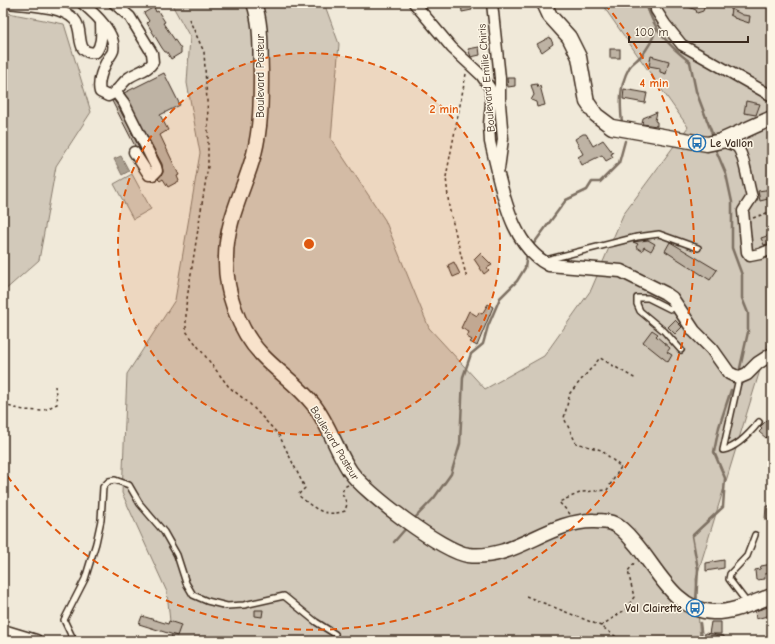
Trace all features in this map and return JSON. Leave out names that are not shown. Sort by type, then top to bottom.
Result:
[{"type":"main road","name":"Boulevard Pasteur","points":[[254,3],[260,30],[261,123],[254,156],[228,231],[226,256],[227,279],[236,312],[245,334],[261,354],[313,405],[340,450],[348,468],[357,481],[428,535],[452,551],[466,555],[484,556],[498,554],[577,521],[596,521],[614,524],[628,534],[676,595],[686,605],[699,610],[715,612],[748,604],[772,596]]},
{"type":"main road","points":[[544,3],[550,16],[569,37],[579,57],[587,102],[596,115],[612,126],[697,144],[707,144],[721,141],[772,118]]},
{"type":"street","points":[[9,3],[47,8],[66,14],[77,23],[83,48],[86,52],[96,52],[100,47],[102,36],[100,22]]},
{"type":"street","points":[[82,3],[109,32],[114,44],[113,52],[103,71],[99,86],[100,92],[108,96],[127,79],[150,67],[154,58],[130,17],[114,3]]},
{"type":"street","points":[[414,3],[452,48],[481,75],[490,88],[490,142],[509,215],[524,242],[537,258],[548,265],[621,271],[665,293],[678,306],[694,331],[722,362],[729,373],[743,375],[772,354]]},
{"type":"street","name":"Boulevard Emilie Chiris","points":[[492,3],[500,78],[500,104],[503,139],[498,175]]},
{"type":"street","points":[[656,3],[656,10],[664,24],[682,45],[772,96]]},
{"type":"street","points":[[115,91],[124,103],[157,171],[153,175],[149,175],[134,152]]},
{"type":"street","points":[[721,141],[736,146],[743,155],[746,180],[752,197],[743,211],[747,252],[750,256],[772,249]]},
{"type":"street","points":[[3,631],[36,641]]},
{"type":"lane","points":[[537,258],[637,237],[659,234],[698,248]]},
{"type":"lane","points":[[678,306],[670,309],[648,298],[638,298],[637,304],[640,311],[664,331],[681,350]]},
{"type":"lane","points":[[743,375],[724,450],[734,445],[750,432],[759,422]]},
{"type":"lane","points":[[74,641],[64,620],[85,579],[96,543],[101,520],[103,487],[109,481],[115,480],[129,485],[140,504],[164,532],[177,554],[186,583],[193,595],[207,601],[227,606],[244,606],[284,596],[316,622],[335,634]]},
{"type":"lane","points":[[748,604],[729,579],[730,574],[747,556],[755,535]]},
{"type":"path","points":[[467,279],[449,208],[446,177],[464,78],[469,64]]},
{"type":"path","points":[[744,222],[772,211]]},
{"type":"path","points":[[577,521],[559,502],[582,492],[607,490],[621,466],[601,450],[576,443],[564,418],[570,393],[600,358],[636,379]]},
{"type":"path","points":[[3,405],[24,410],[42,411],[57,404],[55,386]]},
{"type":"path","points":[[601,626],[626,610],[634,597],[628,571],[644,553]]},
{"type":"path","points":[[526,596],[601,626],[622,641]]},
{"type":"shaded area","points":[[171,3],[324,3],[339,44],[331,139],[385,220],[429,328],[485,389],[544,356],[591,290],[623,215],[688,127],[601,3],[772,3],[772,331],[696,579],[700,641],[172,641],[167,592],[122,493],[127,374],[175,300],[200,153],[187,83],[190,37]]},
{"type":"shaded area","points":[[3,12],[64,24],[91,112],[56,166],[39,260],[3,292]]},
{"type":"shaded area","points":[[121,156],[129,171],[122,175],[114,159]]},
{"type":"shaded area","points":[[132,174],[151,209],[133,219],[114,184]]},
{"type":"building","points":[[461,3],[471,3],[472,10],[462,12]]},
{"type":"building","points":[[679,3],[706,3],[703,11],[697,13],[696,10]]},
{"type":"building","points":[[154,7],[156,12],[158,11],[165,22],[163,23],[181,49],[181,53],[171,59],[167,52],[165,52],[162,48],[147,23],[149,21],[144,13]]},
{"type":"building","points":[[731,9],[743,15],[750,16],[749,23],[734,18],[730,15]]},
{"type":"building","points":[[550,37],[553,44],[542,52],[537,44]]},
{"type":"building","points":[[479,47],[480,55],[471,57],[468,49]]},
{"type":"building","points":[[610,49],[620,49],[620,58],[610,58]]},
{"type":"building","points":[[651,56],[669,61],[666,74],[660,72],[660,68],[649,66]]},
{"type":"building","points":[[164,73],[180,105],[160,115],[168,130],[160,135],[179,175],[177,176],[179,181],[168,187],[163,179],[160,181],[158,179],[163,172],[162,164],[124,93]]},
{"type":"building","points":[[507,78],[515,78],[515,86],[508,87]]},
{"type":"building","points":[[537,84],[538,87],[540,86],[545,105],[537,107],[536,102],[531,100],[534,95],[531,85]]},
{"type":"building","points":[[624,89],[647,93],[645,103],[623,99]]},
{"type":"building","points":[[114,100],[140,149],[135,146],[112,101]]},
{"type":"building","points":[[746,101],[760,104],[756,115],[744,113]]},
{"type":"building","points":[[657,112],[655,121],[657,122],[657,126],[642,124],[643,118]]},
{"type":"building","points":[[583,134],[586,134],[593,146],[603,140],[613,153],[611,154],[613,157],[606,161],[602,155],[582,165],[578,157],[583,154],[575,139]]},
{"type":"building","points":[[772,189],[772,198],[760,201],[758,191]]},
{"type":"building","points":[[770,235],[772,243],[764,245],[761,238]]},
{"type":"building","points":[[648,240],[655,244],[651,251],[644,247],[642,251],[636,247],[638,244],[633,242]]},
{"type":"building","points":[[670,242],[717,270],[710,280],[665,251]]},
{"type":"building","points":[[480,253],[492,265],[487,268],[489,270],[484,274],[474,259]]},
{"type":"building","points":[[454,262],[460,274],[453,277],[448,265]]},
{"type":"building","points":[[488,304],[493,307],[477,346],[470,342],[472,340],[467,337],[469,332],[461,328],[469,311],[477,316],[479,312],[482,314]]},
{"type":"building","points":[[675,320],[682,327],[675,334],[668,327]]},
{"type":"building","points":[[652,330],[658,334],[656,336],[670,348],[667,352],[672,355],[668,362],[643,342]]},
{"type":"building","points":[[772,415],[772,432],[766,438],[759,432],[762,429],[760,427]]},
{"type":"building","points":[[766,506],[772,506],[772,520],[765,520]]},
{"type":"building","points":[[724,560],[724,568],[706,571],[706,563]]},
{"type":"building","points":[[772,564],[772,573],[765,574],[765,579],[756,580],[755,570],[760,569],[761,566]]},
{"type":"building","points":[[768,607],[771,615],[756,619],[755,611]]},
{"type":"building","points":[[255,610],[263,610],[262,617],[255,616]]},
{"type":"building","points":[[142,616],[168,624],[169,621],[181,625],[177,636],[139,624]]},
{"type":"building","points":[[711,622],[721,622],[721,634],[709,634]]},
{"type":"building","points":[[705,633],[724,636],[724,641],[704,640]]},
{"type":"waterway","points":[[646,3],[657,29],[675,50],[690,62],[696,91],[713,136]]},
{"type":"waterway","points":[[622,123],[621,95],[623,82],[631,65],[648,47],[656,28]]},
{"type":"waterway","points":[[532,246],[566,200],[587,190],[592,182],[600,182],[619,163],[625,141]]},
{"type":"waterway","points":[[715,148],[726,174],[732,202],[732,248],[742,275],[742,298],[748,313],[748,332],[740,368]]},
{"type":"waterway","points":[[413,520],[434,498],[451,474],[460,444],[463,377],[471,354],[483,344],[488,326],[500,298],[517,281],[525,268],[527,254]]},
{"type":"waterway","points":[[696,602],[698,569],[692,536],[723,507],[725,478],[714,452],[719,427],[731,390]]},
{"type":"waterway","points":[[394,542],[407,527]]},
{"type":"waterway","points":[[700,623],[702,638],[700,641]]},
{"type":"place","name":"Le Vallon","points":[[697,143]]},
{"type":"place","name":"Val Clairette","points":[[695,608]]}]
